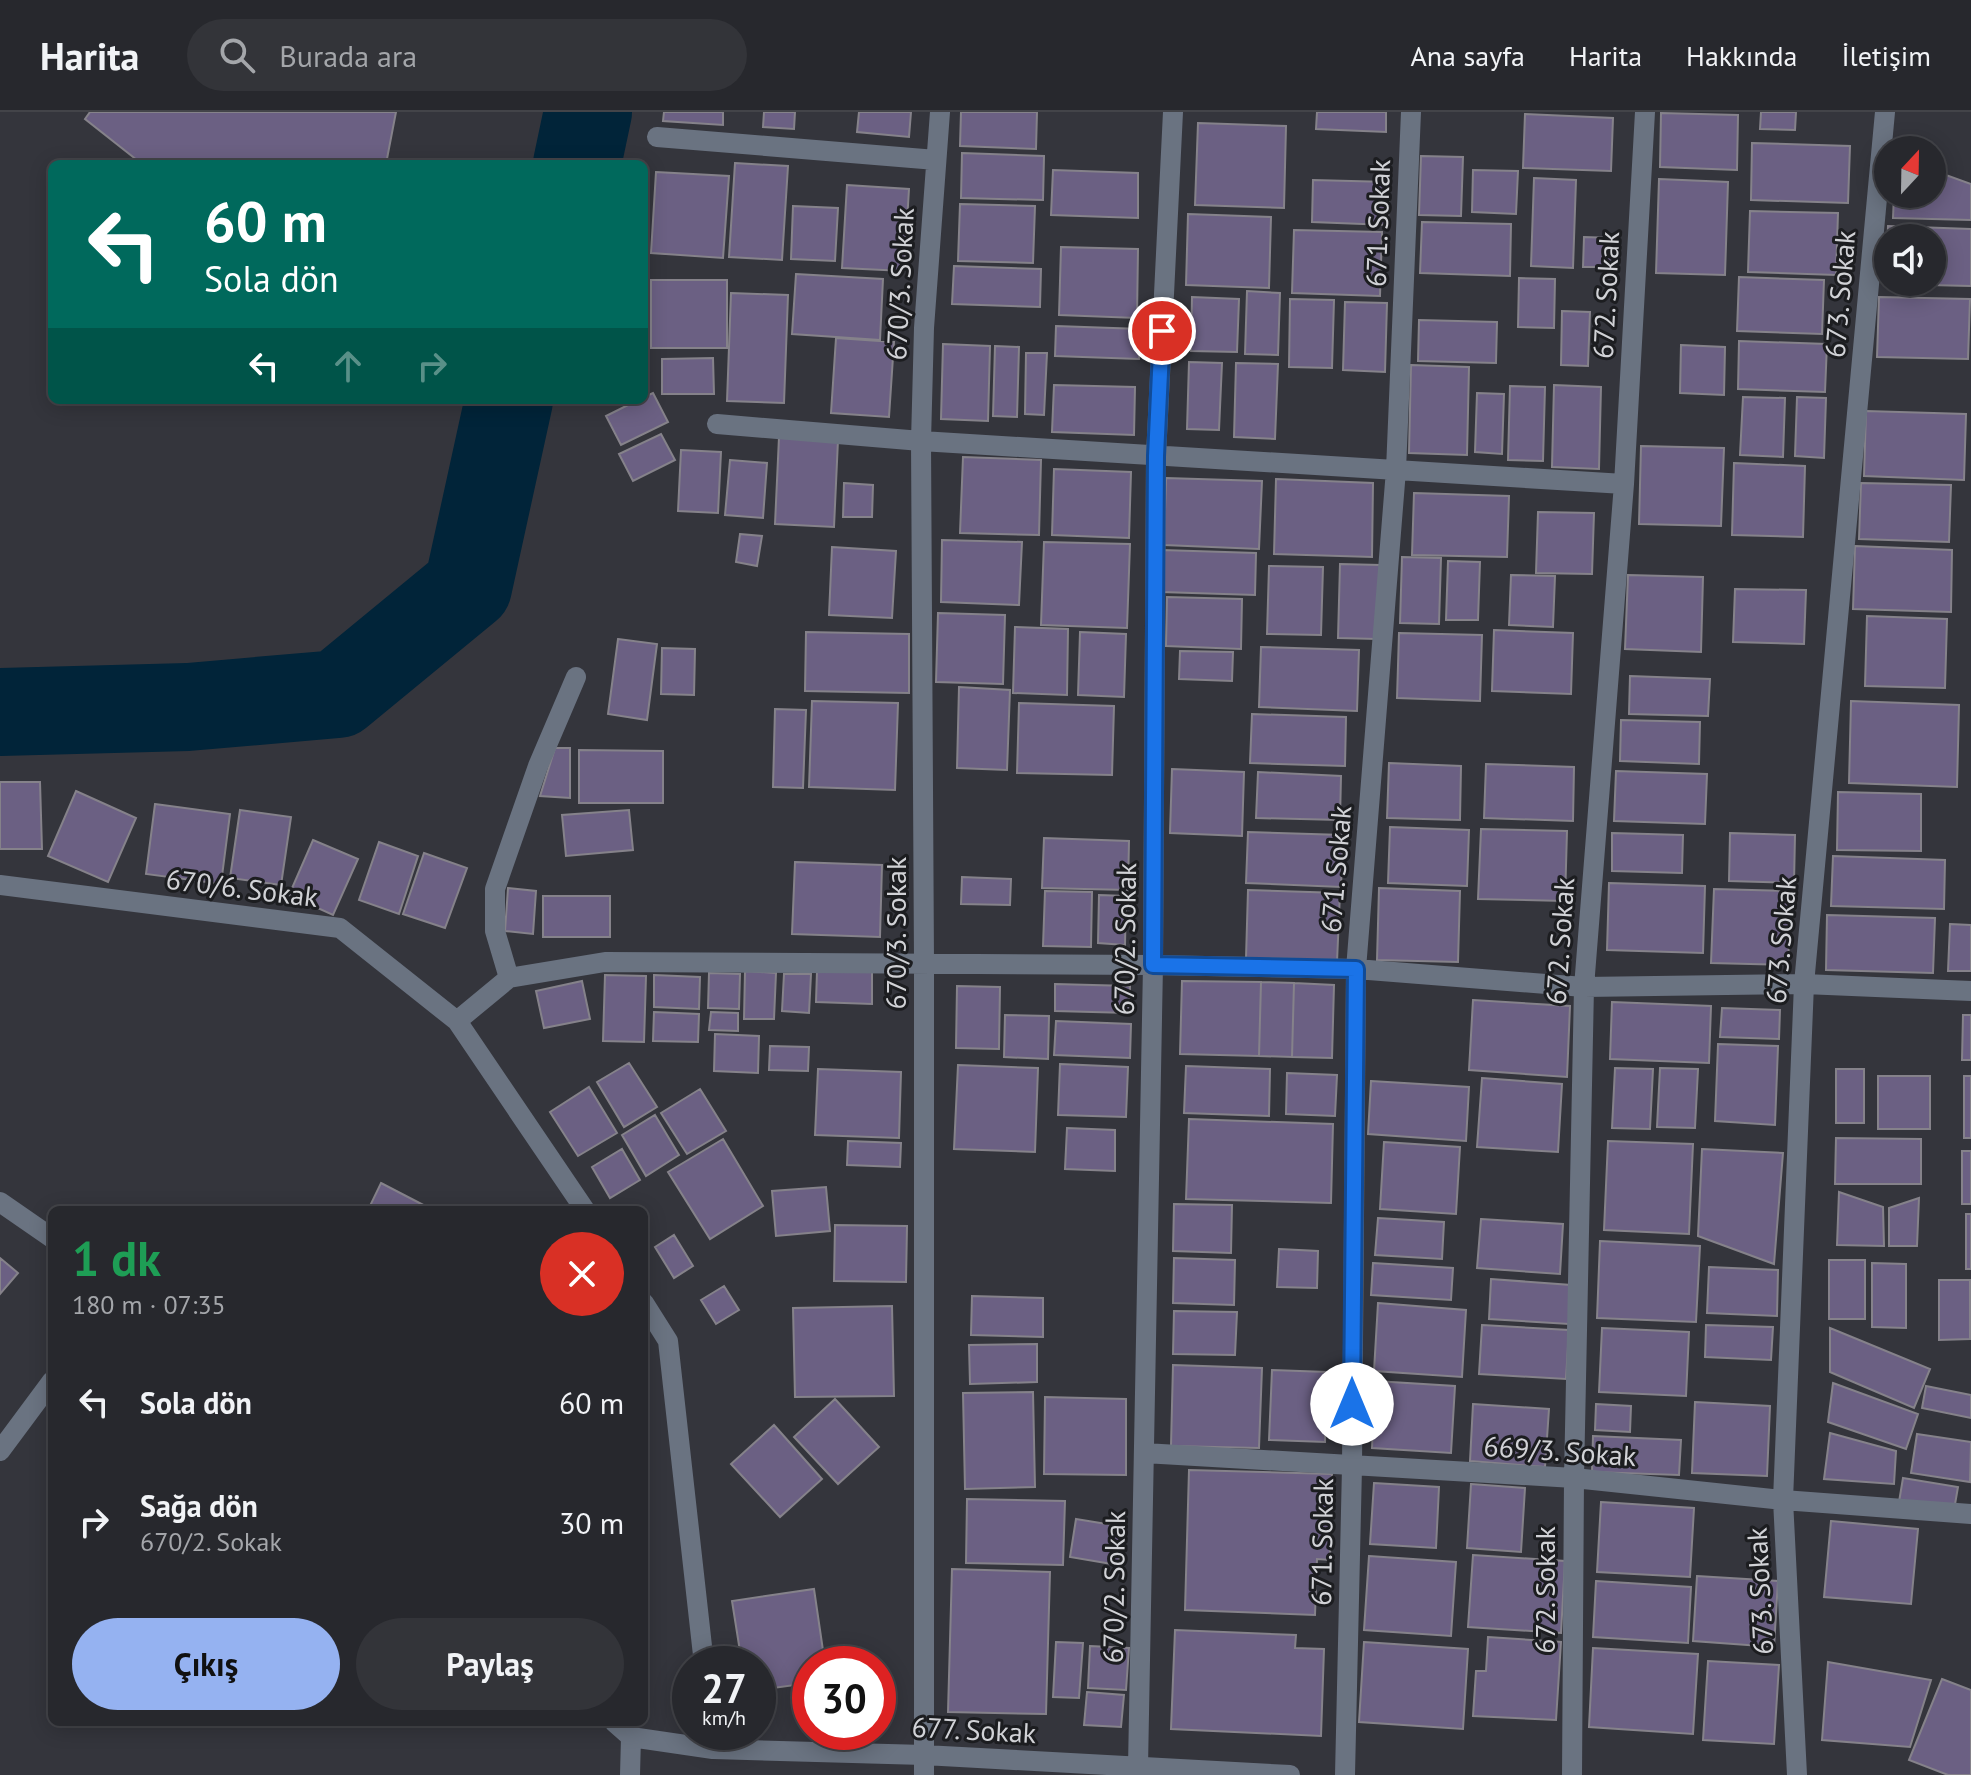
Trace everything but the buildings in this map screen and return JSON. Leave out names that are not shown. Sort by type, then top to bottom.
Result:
[{"type":"street","name":"670/3. Sokak","points":[[924,1765],[921,441],[924,328],[940,112]]},
{"type":"street","name":"670/2. Sokak","points":[[1138,1767],[1153,965],[1156,456],[1173,112]]},
{"type":"street","name":"671. Sokak","points":[[1345,1775],[1352,1467],[1356,969],[1396,470],[1411,112]]},
{"type":"street","name":"672. Sokak","points":[[1572,1775],[1574,1478],[1584,987],[1624,484],[1645,112]]},
{"type":"street","name":"673. Sokak","points":[[1797,1775],[1783,1500],[1804,984],[1885,112]]},
{"type":"street","points":[[657,137],[936,160]]},
{"type":"street","points":[[717,424],[921,441],[1624,484]]},
{"type":"street","points":[[509,978],[495,931],[495,889],[538,766],[576,677]]},
{"type":"street","name":"670/6. Sokak","points":[[0,885],[340,928],[457,1021],[582,1206]]},
{"type":"street","points":[[457,1021],[509,978],[605,962],[1356,969],[1584,987],[1804,984],[1971,991]]},
{"type":"street","points":[[0,1202],[48,1235]]},
{"type":"street","points":[[648,1309],[668,1341],[702,1646]]},
{"type":"street","points":[[0,1451],[48,1386]]},
{"type":"street","name":"669/3. Sokak","points":[[1144,1453],[1574,1478],[1783,1500],[1971,1514]]},
{"type":"street","points":[[619,1726],[631,1737],[630,1775]]},
{"type":"street","name":"677. Sokak","points":[[631,1737],[672,1739]]},
{"type":"street","name":"677. Sokak","points":[[776,1748],[924,1765],[1138,1767],[1290,1775]]},
{"type":"waterway","points":[[578,160],[588,112]]},
{"type":"waterway","points":[[0,712],[188,707],[338,694],[468,587],[508,404]]},
{"type":"route","points":[[1162,331],[1156,456],[1153,965],[1356,969],[1352,1404]]}]
